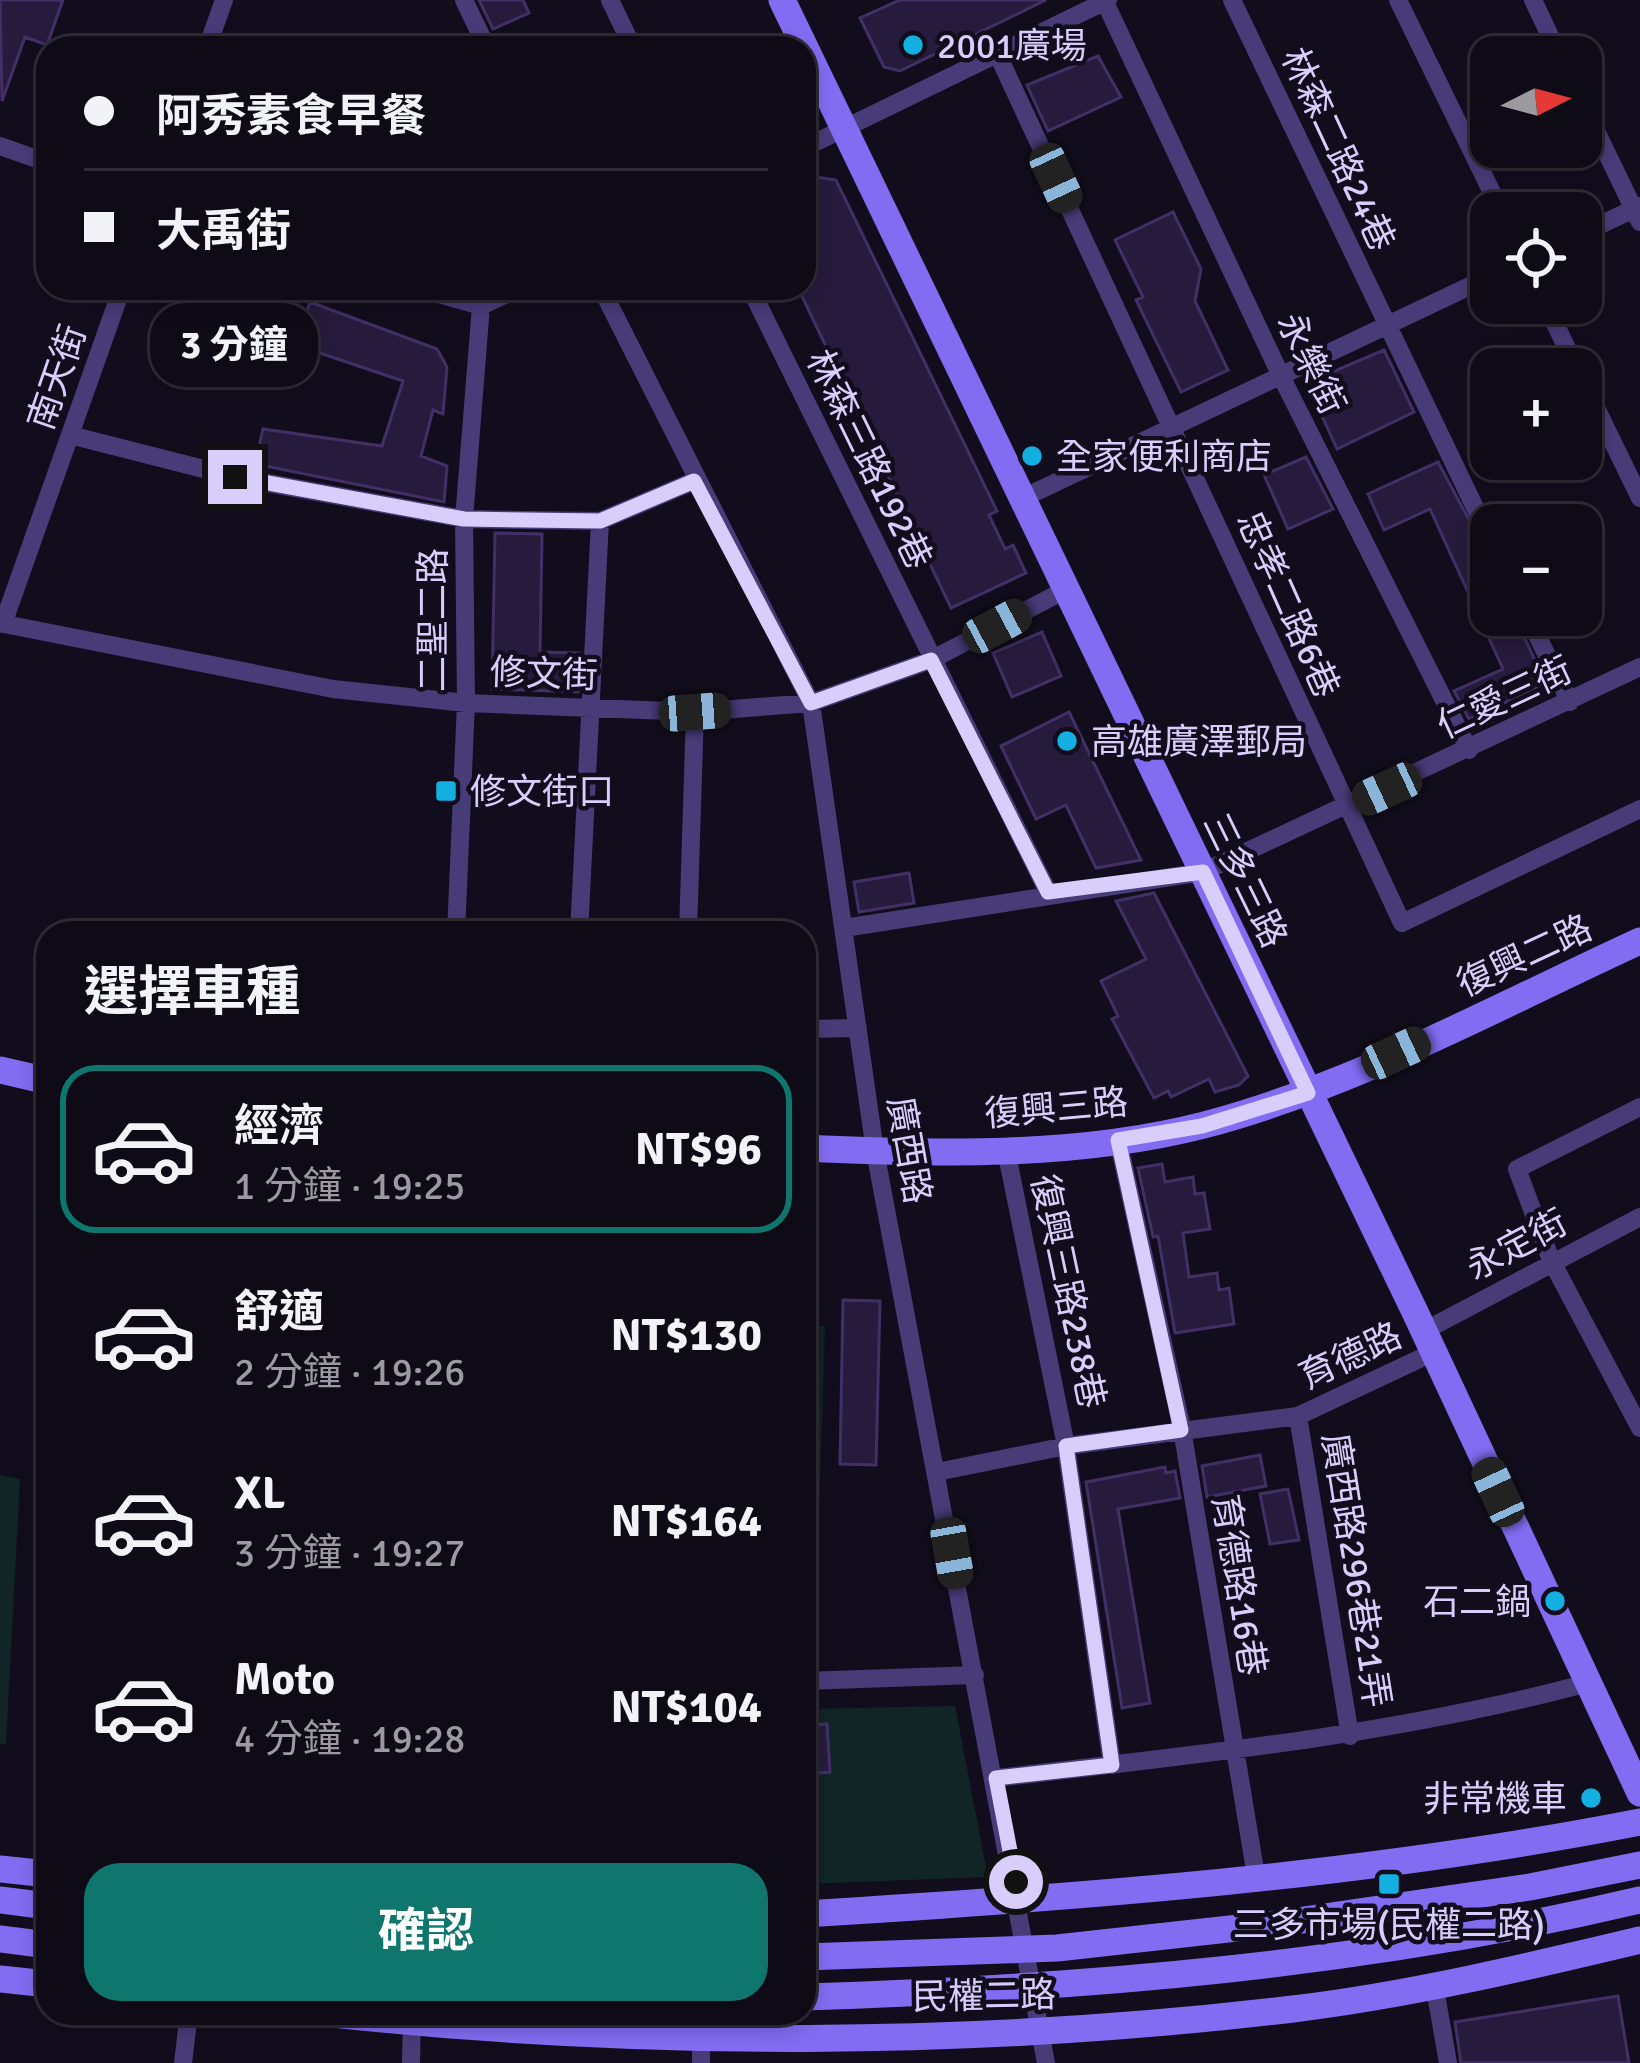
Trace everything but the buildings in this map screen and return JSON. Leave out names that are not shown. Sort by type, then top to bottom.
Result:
[{"type":"street","points":[[211,36],[224,0]]},
{"type":"street","points":[[464,0],[481,36]]},
{"type":"street","points":[[610,0],[627,36]]},
{"type":"street","name":"三多三路","points":[[782,0],[799,36]]},
{"type":"street","points":[[816,142],[1106,0]]},
{"type":"street","name":"永樂街","points":[[1106,0],[1281,376],[1469,750]]},
{"type":"street","name":"林森二路24巷","points":[[1232,0],[1473,504]]},
{"type":"street","points":[[1398,0],[1492,192]]},
{"type":"street","points":[[1533,0],[1550,36]]},
{"type":"street","name":"忠孝二路6巷","points":[[997,53],[1402,923],[1640,809]]},
{"type":"street","name":"三多三路","points":[[816,71],[1429,1342],[1640,1793]]},
{"type":"street","points":[[1602,141],[1638,212],[1602,226]]},
{"type":"street","points":[[0,146],[36,159]]},
{"type":"street","points":[[1022,498],[1470,286]]},
{"type":"street","name":"南天街","points":[[2,623],[118,300]]},
{"type":"street","points":[[460,300],[481,306],[494,300]]},
{"type":"street","name":"廣西路","points":[[607,300],[694,481],[811,703],[875,1151],[1020,1901],[1046,2063]]},
{"type":"street","name":"林森三路192巷","points":[[756,300],[1048,892]]},
{"type":"street","name":"二聖二路","points":[[457,921],[466,704],[464,519],[481,306]]},
{"type":"street","points":[[1602,420],[1640,498]]},
{"type":"street","points":[[70,435],[235,477],[464,519],[600,521],[694,481]]},
{"type":"street","points":[[579,921],[586,708],[600,521]]},
{"type":"street","name":"修文街","points":[[2,623],[333,689],[466,704],[695,712],[811,703],[931,660],[1066,589]]},
{"type":"street","points":[[1537,636],[1570,702]]},
{"type":"street","name":"仁愛三街","points":[[844,928],[1048,892],[1203,872],[1640,668]]},
{"type":"street","points":[[688,921],[695,712]]},
{"type":"street","name":"復興二路","points":[[1308,1093],[1640,941]]},
{"type":"street","points":[[816,1029],[858,1028]]},
{"type":"street","points":[[0,1070],[36,1078]]},
{"type":"street","name":"復興三路","points":[[816,1149],[1006,1150],[1118,1140],[1202,1126],[1308,1093]]},
{"type":"street","points":[[1640,1107],[1517,1169],[1551,1260],[1640,1428]]},
{"type":"street","name":"育德路16巷","points":[[1118,1140],[1181,1430],[1256,1876]]},
{"type":"street","name":"復興三路238巷","points":[[1006,1150],[1066,1446],[1112,1765]]},
{"type":"street","name":"永定街","points":[[1429,1342],[1551,1260],[1640,1217]]},
{"type":"street","name":"育德路","points":[[938,1472],[1066,1446],[1298,1416],[1429,1342]]},
{"type":"street","name":"廣西路296巷21弄","points":[[1298,1416],[1351,1736]]},
{"type":"street","points":[[816,1681],[975,1675]]},
{"type":"street","points":[[996,1778],[1351,1736],[1469,1715],[1588,1683]]},
{"type":"street","points":[[816,1913],[1020,1901],[1256,1876],[1520,1845],[1640,1822]]},
{"type":"street","name":"民權二路","points":[[816,1957],[1028,1952],[1328,1917],[1530,1888],[1640,1865]]},
{"type":"street","points":[[0,1869],[36,1873]]},
{"type":"street","points":[[0,1900],[36,1904]]},
{"type":"street","name":"民權二路","points":[[816,1997],[1035,1990],[1288,1963],[1544,1922],[1640,1900]]},
{"type":"street","points":[[0,1939],[36,1944]]},
{"type":"street","name":"民權二路","points":[[538,2025],[700,2034],[1041,2032],[1297,2008],[1640,1940]]},
{"type":"street","points":[[0,1979],[36,1983]]},
{"type":"street","points":[[1434,1983],[1448,2063]]},
{"type":"street","points":[[183,2063],[188,2025]]},
{"type":"street","points":[[411,2063],[412,2025]]},
{"type":"street","points":[[700,2034],[701,2063]]},
{"type":"green space","points":[[816,1326],[825,1326],[816,1538]]},
{"type":"green space","points":[[0,1475],[20,1479],[6,1744],[0,1744]]},
{"type":"green space","points":[[955,1706],[988,1877],[816,1884],[816,1709]]},
{"type":"place","name":"2001廣場","points":[[913,45]]},
{"type":"place","name":"全家便利商店","points":[[1032,456]]},
{"type":"place","name":"高雄廣澤郵局","points":[[1067,741]]},
{"type":"place","name":"修文街口","points":[[446,791]]},
{"type":"place","name":"石二鍋","points":[[1555,1601]]},
{"type":"place","name":"非常機車","points":[[1591,1798]]},
{"type":"place","name":"三多市場(民權二路)","points":[[1389,1884]]},
{"type":"route","points":[[235,477],[464,519],[600,521],[694,481],[811,703],[931,660],[1048,892],[1203,872],[1308,1093],[1202,1126],[1118,1140],[1181,1430],[1066,1446],[1112,1765],[996,1778],[1016,1882]]}]
